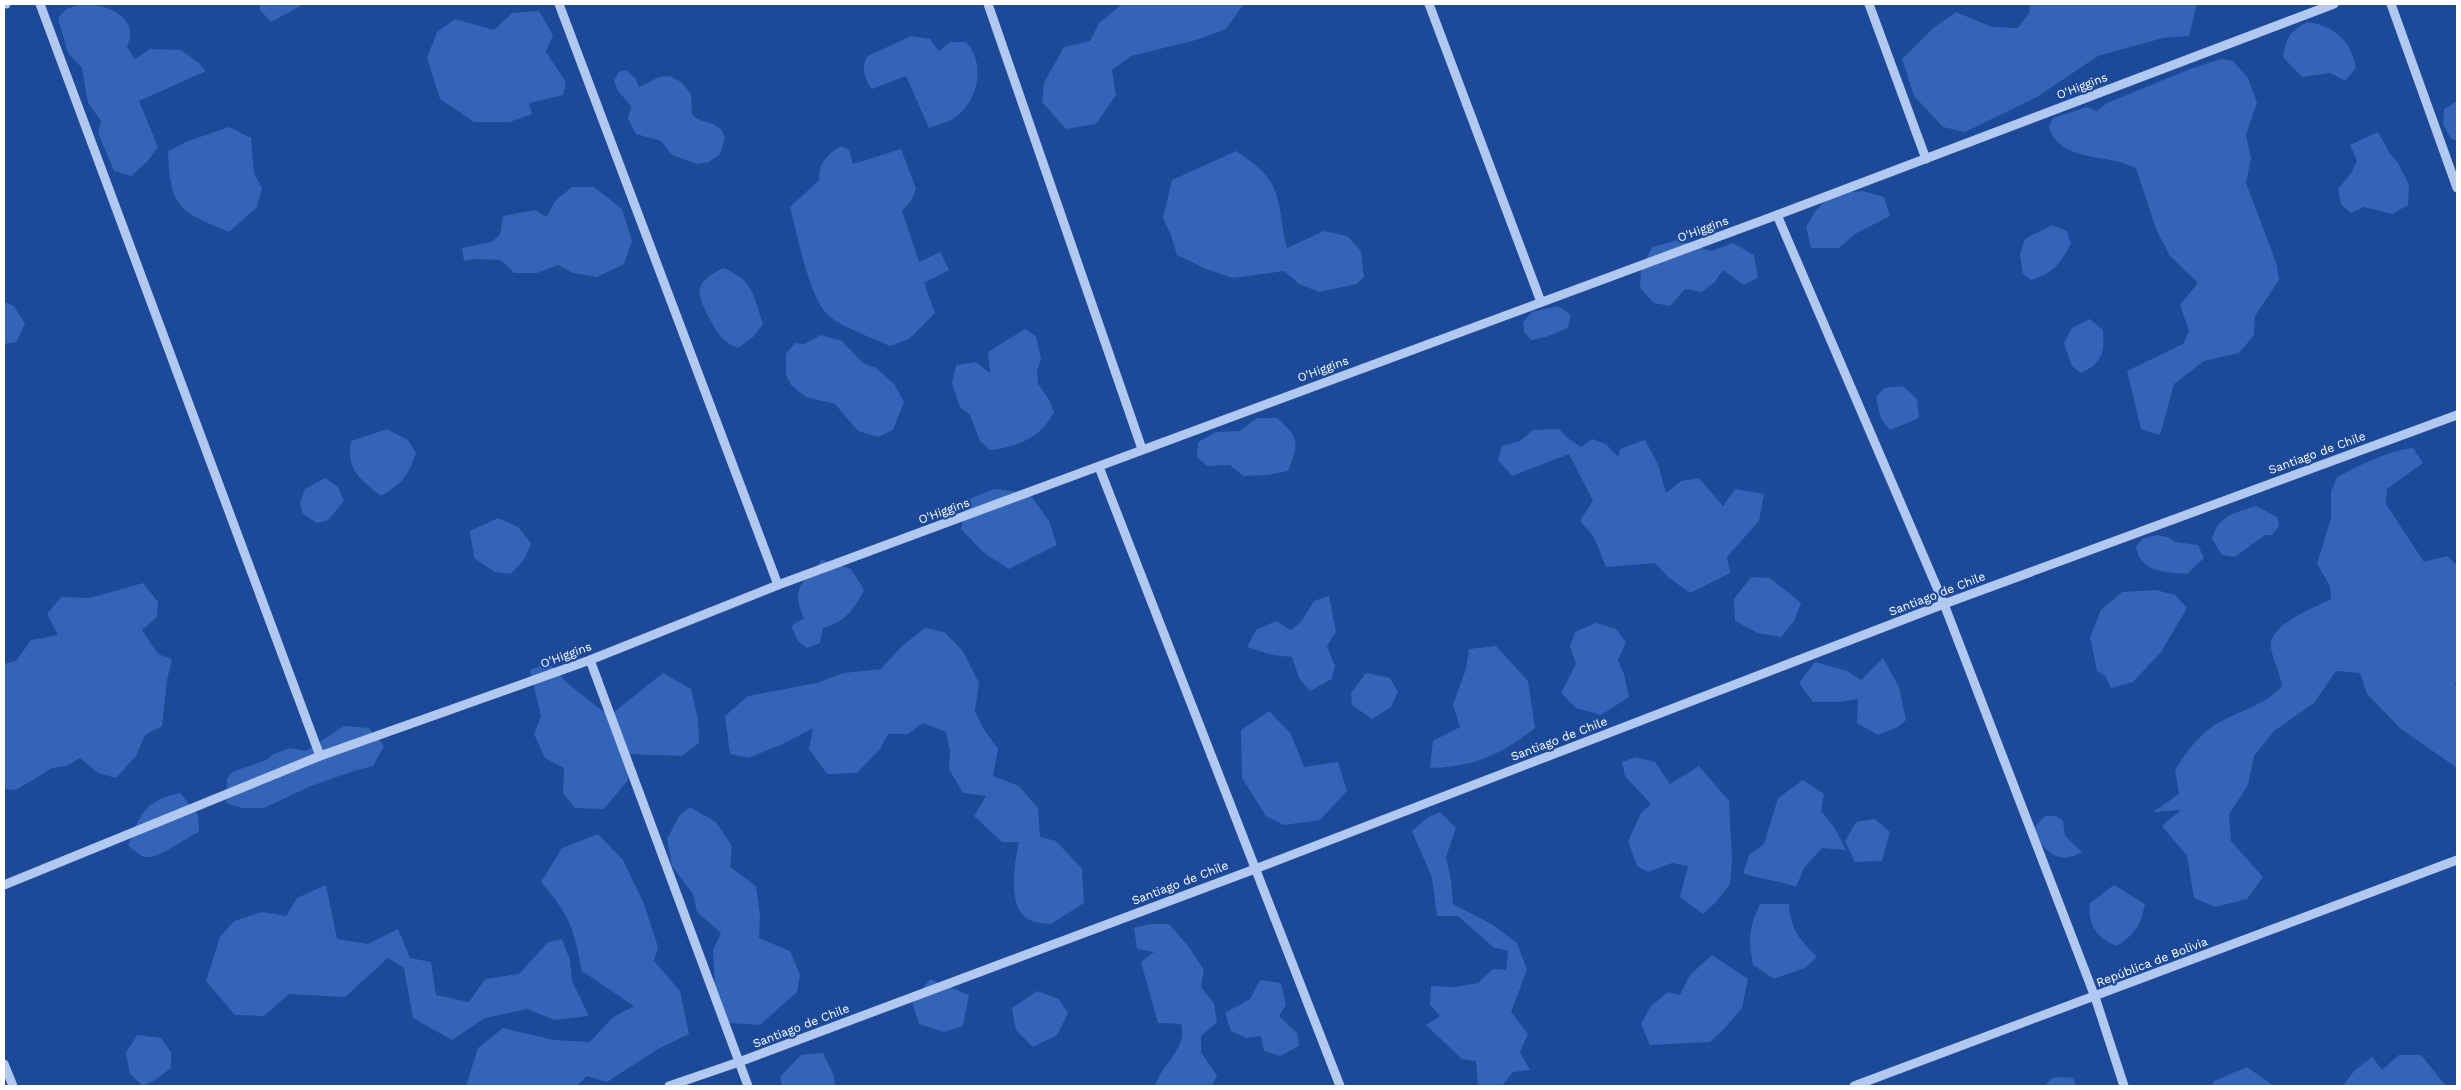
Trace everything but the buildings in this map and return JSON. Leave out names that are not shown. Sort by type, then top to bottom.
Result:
[{"type":"street","points":[[40,4],[320,756]]},
{"type":"street","points":[[559,4],[778,585]]},
{"type":"street","points":[[988,4],[1142,449]]},
{"type":"street","points":[[1430,4],[1541,302]]},
{"type":"street","points":[[1869,4],[1926,159]]},
{"type":"street","name":"O'Higgins","points":[[4,886],[320,756],[590,660],[778,585],[1926,159],[2318,6],[2334,4]]},
{"type":"street","points":[[2391,4],[2457,188]]},
{"type":"street","points":[[1777,215],[1944,604],[2095,998],[2124,1086]]},
{"type":"street","name":"Santiago de Chile","points":[[669,1086],[739,1062],[1256,868],[1944,604],[2457,415]]},
{"type":"street","points":[[1099,467],[1340,1086]]},
{"type":"street","points":[[590,660],[748,1086]]},
{"type":"street","name":"República de Bolivia","points":[[1854,1086],[2095,998],[2457,860]]},
{"type":"street","points":[[4,1064],[13,1086]]},
{"type":"shaded area","points":[[82,4],[102,6],[119,14],[126,20],[130,37],[127,47],[135,59],[150,49],[181,50],[199,63],[206,71],[139,101],[158,147],[147,162],[131,176],[114,171],[98,133],[101,121],[88,103],[82,68],[68,53],[58,18],[66,9]]},
{"type":"shaded area","points":[[260,4],[304,4],[271,22],[260,10]]},
{"type":"shaded area","points":[[1122,4],[1243,5],[1226,29],[1196,40],[1131,56],[1112,70],[1116,95],[1096,124],[1066,129],[1042,102],[1044,83],[1064,47],[1090,41],[1099,23]]},
{"type":"shaded area","points":[[2030,4],[2197,4],[2189,36],[2163,38],[2098,56],[2037,97],[1965,132],[1943,127],[1914,96],[1902,59],[1932,29],[1956,12],[1992,27],[2018,28],[2029,13]]},
{"type":"shaded area","points":[[539,11],[553,35],[546,52],[566,82],[563,95],[529,103],[532,114],[510,122],[474,122],[440,99],[427,58],[437,32],[455,19],[494,30],[512,13]]},
{"type":"shaded area","points":[[2307,22],[2333,31],[2346,42],[2354,58],[2356,68],[2345,81],[2330,73],[2302,77],[2283,57],[2287,40],[2296,29]]},
{"type":"shaded area","points":[[911,36],[930,39],[939,51],[950,42],[966,42],[976,61],[978,72],[976,84],[968,105],[951,120],[929,128],[906,76],[872,89],[864,73],[864,64],[868,56]]},
{"type":"shaded area","points":[[2221,59],[2233,61],[2248,78],[2257,103],[2246,135],[2251,158],[2246,183],[2277,265],[2279,280],[2255,316],[2254,335],[2239,353],[2204,361],[2174,384],[2160,435],[2141,429],[2127,371],[2183,344],[2189,331],[2180,305],[2198,283],[2170,256],[2156,229],[2136,168],[2117,161],[2073,152],[2058,142],[2049,126],[2053,118],[2087,107],[2097,111],[2107,103],[2190,69]]},
{"type":"shaded area","points":[[626,70],[636,79],[639,87],[659,77],[670,76],[681,82],[691,94],[692,114],[697,119],[713,124],[722,130],[725,138],[720,154],[709,162],[697,164],[672,155],[661,141],[636,134],[628,119],[631,106],[618,91],[614,80],[619,72]]},
{"type":"shaded area","points":[[2457,101],[2457,140],[2451,139],[2443,124],[2444,109]]},
{"type":"shaded area","points":[[229,127],[251,138],[254,173],[262,188],[257,207],[229,232],[188,212],[180,205],[171,185],[168,151],[188,141]]},
{"type":"shaded area","points":[[2378,132],[2390,154],[2398,163],[2409,185],[2408,205],[2392,214],[2364,207],[2351,213],[2341,204],[2338,189],[2352,172],[2357,160],[2350,145]]},
{"type":"shaded area","points":[[841,146],[849,150],[853,164],[901,149],[916,189],[911,201],[902,211],[919,262],[940,252],[949,270],[924,283],[935,313],[909,339],[890,346],[846,327],[825,312],[813,291],[796,232],[790,207],[819,180],[820,168],[824,160]]},
{"type":"shaded area","points":[[1236,151],[1262,171],[1273,186],[1278,201],[1287,248],[1324,231],[1347,236],[1361,251],[1364,277],[1357,284],[1319,292],[1299,284],[1284,271],[1233,278],[1206,269],[1177,255],[1163,218],[1172,180]]},
{"type":"shaded area","points":[[572,187],[594,187],[622,209],[632,241],[624,264],[597,277],[573,273],[558,265],[537,273],[514,273],[501,260],[475,259],[464,261],[462,248],[491,242],[500,235],[503,216],[535,210],[547,217],[555,201]]},
{"type":"shaded area","points":[[1863,191],[1884,197],[1890,216],[1855,234],[1839,248],[1811,248],[1806,227],[1816,210],[1835,193]]},
{"type":"shaded area","points":[[2052,225],[2067,231],[2071,244],[2056,267],[2046,274],[2031,280],[2023,274],[2020,254],[2025,239]]},
{"type":"shaded area","points":[[1678,240],[1711,251],[1733,243],[1754,255],[1758,278],[1744,285],[1723,270],[1714,283],[1701,292],[1685,289],[1670,306],[1654,303],[1640,288],[1641,271],[1652,247]]},
{"type":"shaded area","points":[[723,268],[747,283],[763,324],[753,337],[738,348],[726,341],[716,330],[701,299],[700,288],[704,281]]},
{"type":"shaded area","points":[[4,302],[14,306],[25,324],[16,342],[4,344]]},
{"type":"shaded area","points":[[1558,306],[1571,315],[1568,328],[1546,337],[1531,340],[1524,332],[1523,322],[1532,312]]},
{"type":"shaded area","points":[[2090,319],[2103,330],[2102,351],[2098,361],[2081,373],[2072,366],[2064,343],[2072,328]]},
{"type":"shaded area","points":[[1025,329],[1036,336],[1041,359],[1037,372],[1038,384],[1050,401],[1054,412],[1049,421],[1027,440],[1019,444],[990,450],[980,441],[970,415],[960,407],[952,383],[956,365],[976,362],[990,373],[988,352]]},
{"type":"shaded area","points":[[821,335],[842,341],[863,363],[876,368],[894,384],[904,402],[893,430],[878,437],[858,431],[835,404],[806,397],[791,385],[786,374],[786,354],[795,343],[804,344]]},
{"type":"shaded area","points":[[1903,386],[1917,399],[1919,418],[1890,430],[1881,419],[1876,397],[1884,388]]},
{"type":"shaded area","points":[[1257,418],[1277,418],[1293,436],[1295,447],[1288,471],[1268,475],[1243,476],[1230,465],[1207,466],[1197,457],[1198,442],[1216,432],[1240,431]]},
{"type":"shaded area","points":[[387,429],[408,440],[416,453],[403,479],[381,496],[356,473],[350,451],[351,441]]},
{"type":"shaded area","points":[[1559,429],[1581,447],[1592,439],[1606,444],[1618,457],[1620,449],[1645,440],[1658,464],[1666,493],[1681,481],[1699,478],[1723,506],[1735,489],[1764,494],[1759,521],[1727,557],[1730,573],[1690,593],[1668,577],[1655,563],[1606,567],[1594,537],[1580,521],[1593,501],[1569,454],[1512,476],[1498,460],[1502,446],[1520,441],[1533,430]]},
{"type":"shaded area","points":[[2413,448],[2423,463],[2387,489],[2386,504],[2424,562],[2447,556],[2457,565],[2457,682],[2455,683],[2457,690],[2457,768],[2401,729],[2367,694],[2360,673],[2336,671],[2314,703],[2274,731],[2254,756],[2248,785],[2229,814],[2231,841],[2263,877],[2247,899],[2215,907],[2194,898],[2187,856],[2162,826],[2181,810],[2153,812],[2179,794],[2175,770],[2198,739],[2216,724],[2260,703],[2282,686],[2271,648],[2276,632],[2303,612],[2331,599],[2330,586],[2317,564],[2331,518],[2331,492],[2337,477],[2384,455]]},
{"type":"shaded area","points":[[325,478],[338,487],[344,501],[328,520],[317,523],[303,514],[300,503],[305,489]]},
{"type":"shaded area","points":[[994,489],[1029,493],[1049,521],[1057,545],[1009,569],[984,553],[961,529],[967,500]]},
{"type":"shaded area","points":[[2256,506],[2277,517],[2279,526],[2272,535],[2265,535],[2235,557],[2222,555],[2212,539],[2218,525],[2228,516]]},
{"type":"shaded area","points":[[498,518],[518,527],[531,543],[525,558],[511,574],[495,572],[474,558],[470,531]]},
{"type":"shaded area","points":[[2156,535],[2168,537],[2175,542],[2198,545],[2204,558],[2187,574],[2155,570],[2143,562],[2136,547],[2142,539]]},
{"type":"shaded area","points":[[822,560],[851,569],[864,590],[856,604],[843,619],[823,628],[820,643],[807,648],[798,641],[791,626],[804,618],[798,599],[799,592],[804,580]]},
{"type":"shaded area","points":[[1751,577],[1770,578],[1801,603],[1794,621],[1781,637],[1758,633],[1735,621],[1734,599]]},
{"type":"shaded area","points":[[143,583],[158,602],[157,617],[142,630],[158,654],[172,659],[167,680],[162,726],[145,735],[136,756],[116,778],[98,773],[80,758],[66,766],[52,768],[16,790],[5,789],[4,664],[16,661],[31,640],[58,635],[47,614],[61,597],[90,598]]},
{"type":"shaded area","points":[[2156,590],[2175,595],[2187,608],[2161,652],[2133,682],[2111,688],[2105,676],[2097,671],[2090,637],[2101,610],[2122,592]]},
{"type":"shaded area","points":[[1329,596],[1336,632],[1327,646],[1335,666],[1332,679],[1310,691],[1299,678],[1292,657],[1272,655],[1247,647],[1256,630],[1276,621],[1291,630],[1301,622],[1314,601]]},
{"type":"shaded area","points":[[1596,623],[1616,629],[1626,642],[1618,660],[1624,674],[1629,697],[1601,715],[1576,708],[1561,693],[1576,664],[1570,646],[1575,632]]},
{"type":"shaded area","points":[[925,628],[944,632],[963,651],[979,683],[975,711],[983,728],[998,749],[993,776],[1019,786],[1038,808],[1040,837],[1056,841],[1082,869],[1084,903],[1051,924],[1032,921],[1024,916],[1018,908],[1015,897],[1014,873],[1019,842],[1002,842],[974,816],[986,796],[963,793],[949,769],[950,751],[946,732],[923,723],[908,734],[888,734],[880,749],[857,773],[827,774],[809,749],[813,728],[785,743],[749,758],[730,754],[725,716],[748,696],[817,683],[844,673],[881,669],[902,646]]},
{"type":"shaded area","points":[[1496,646],[1528,681],[1535,728],[1511,746],[1486,758],[1459,765],[1430,768],[1433,741],[1460,727],[1453,705],[1466,669],[1469,649]]},
{"type":"shaded area","points":[[1883,658],[1899,687],[1906,720],[1898,727],[1878,735],[1857,723],[1858,699],[1839,702],[1813,702],[1799,683],[1815,662],[1847,671],[1861,680]]},
{"type":"shaded area","points":[[548,662],[568,684],[609,716],[663,673],[691,689],[698,719],[699,743],[682,756],[626,754],[628,780],[604,809],[575,808],[563,793],[564,768],[545,758],[534,734],[541,716],[530,670]]},
{"type":"shaded area","points":[[1366,673],[1390,678],[1398,692],[1391,707],[1372,719],[1352,705],[1351,693]]},
{"type":"shaded area","points":[[1269,711],[1291,734],[1304,767],[1338,762],[1347,791],[1320,820],[1284,825],[1266,816],[1242,778],[1241,730]]},
{"type":"shaded area","points":[[344,726],[369,728],[384,746],[373,766],[311,786],[264,808],[242,808],[226,803],[227,779],[232,772],[266,760],[274,754],[290,748],[306,751]]},
{"type":"shaded area","points":[[1636,757],[1655,762],[1670,784],[1699,766],[1729,801],[1732,860],[1730,884],[1716,902],[1703,914],[1680,897],[1688,866],[1672,863],[1648,872],[1637,866],[1628,841],[1641,813],[1651,804],[1625,776],[1622,762]]},
{"type":"shaded area","points":[[1803,780],[1824,794],[1821,811],[1834,827],[1846,850],[1822,848],[1804,868],[1796,887],[1743,873],[1749,855],[1764,844],[1778,798]]},
{"type":"shaded area","points":[[180,793],[198,815],[199,832],[164,852],[150,857],[139,854],[128,846],[136,825],[145,810],[158,800]]},
{"type":"shaded area","points":[[690,807],[716,822],[732,846],[730,867],[756,886],[760,915],[759,938],[790,951],[800,975],[797,992],[760,1025],[730,1023],[716,1003],[713,950],[721,933],[697,912],[693,894],[672,866],[667,839],[679,816]]},
{"type":"shaded area","points":[[1440,812],[1456,828],[1446,857],[1453,904],[1493,925],[1517,943],[1527,970],[1511,1012],[1528,1034],[1520,1052],[1530,1070],[1513,1072],[1502,1086],[1478,1086],[1476,1061],[1462,1059],[1426,1025],[1440,1016],[1430,1005],[1431,986],[1455,987],[1478,983],[1493,969],[1506,970],[1508,951],[1493,947],[1458,916],[1437,916],[1432,878],[1412,831],[1427,818]]},
{"type":"shaded area","points":[[2045,816],[2057,816],[2063,821],[2065,836],[2082,852],[2073,856],[2059,857],[2047,850],[2033,829]]},
{"type":"shaded area","points":[[1875,819],[1890,832],[1882,861],[1855,862],[1845,841],[1856,822]]},
{"type":"shaded area","points":[[598,834],[623,860],[644,904],[658,947],[654,961],[680,991],[689,1034],[658,1049],[607,1082],[587,1076],[577,1086],[466,1086],[478,1048],[503,1028],[554,1040],[590,1042],[612,1018],[634,1006],[582,971],[576,943],[565,914],[541,882],[562,848]]},
{"type":"shaded area","points":[[326,885],[337,939],[368,944],[398,929],[410,958],[431,962],[436,995],[469,1002],[485,979],[519,974],[548,942],[562,939],[570,960],[572,981],[589,1016],[554,1020],[527,1009],[485,1018],[452,1040],[413,1018],[404,968],[388,958],[345,997],[289,994],[264,1016],[235,1015],[206,981],[220,937],[234,921],[262,912],[286,916],[297,898]]},
{"type":"shaded area","points":[[2114,885],[2145,904],[2141,918],[2133,933],[2117,946],[2104,939],[2095,930],[2089,911],[2090,903]]},
{"type":"shaded area","points":[[1760,904],[1789,904],[1797,934],[1817,957],[1805,968],[1774,979],[1753,965],[1750,934]]},
{"type":"shaded area","points":[[1150,924],[1169,924],[1189,947],[1204,970],[1201,987],[1214,1003],[1217,1022],[1201,1036],[1201,1052],[1217,1076],[1212,1086],[1155,1086],[1158,1078],[1177,1049],[1182,1033],[1181,1024],[1158,1023],[1141,962],[1154,952],[1137,949],[1134,928]]},
{"type":"shaded area","points":[[1712,955],[1748,979],[1742,1008],[1710,1042],[1650,1045],[1641,1024],[1651,1006],[1668,992],[1680,995],[1690,975]]},
{"type":"shaded area","points":[[930,979],[969,995],[963,1026],[944,1032],[919,1024],[912,1002]]},
{"type":"shaded area","points":[[1260,980],[1281,983],[1286,1005],[1279,1016],[1297,1033],[1299,1046],[1280,1056],[1264,1051],[1261,1036],[1246,1038],[1231,1031],[1225,1013],[1250,999]]},
{"type":"shaded area","points":[[1037,991],[1059,999],[1068,1013],[1057,1035],[1033,1047],[1016,1030],[1012,1008]]},
{"type":"shaded area","points":[[137,1035],[161,1038],[171,1052],[171,1068],[143,1086],[130,1074],[126,1053]]},
{"type":"shaded area","points":[[823,1053],[834,1076],[835,1086],[782,1086],[780,1077],[801,1055]]},
{"type":"shaded area","points":[[2399,1055],[2421,1055],[2446,1086],[2343,1086],[2354,1071],[2372,1057],[2382,1070]]},
{"type":"shaded area","points":[[2247,1067],[2274,1086],[2212,1086],[2214,1081]]},
{"type":"shaded area","points":[[2052,1078],[2073,1078],[2076,1086],[2045,1086]]}]
